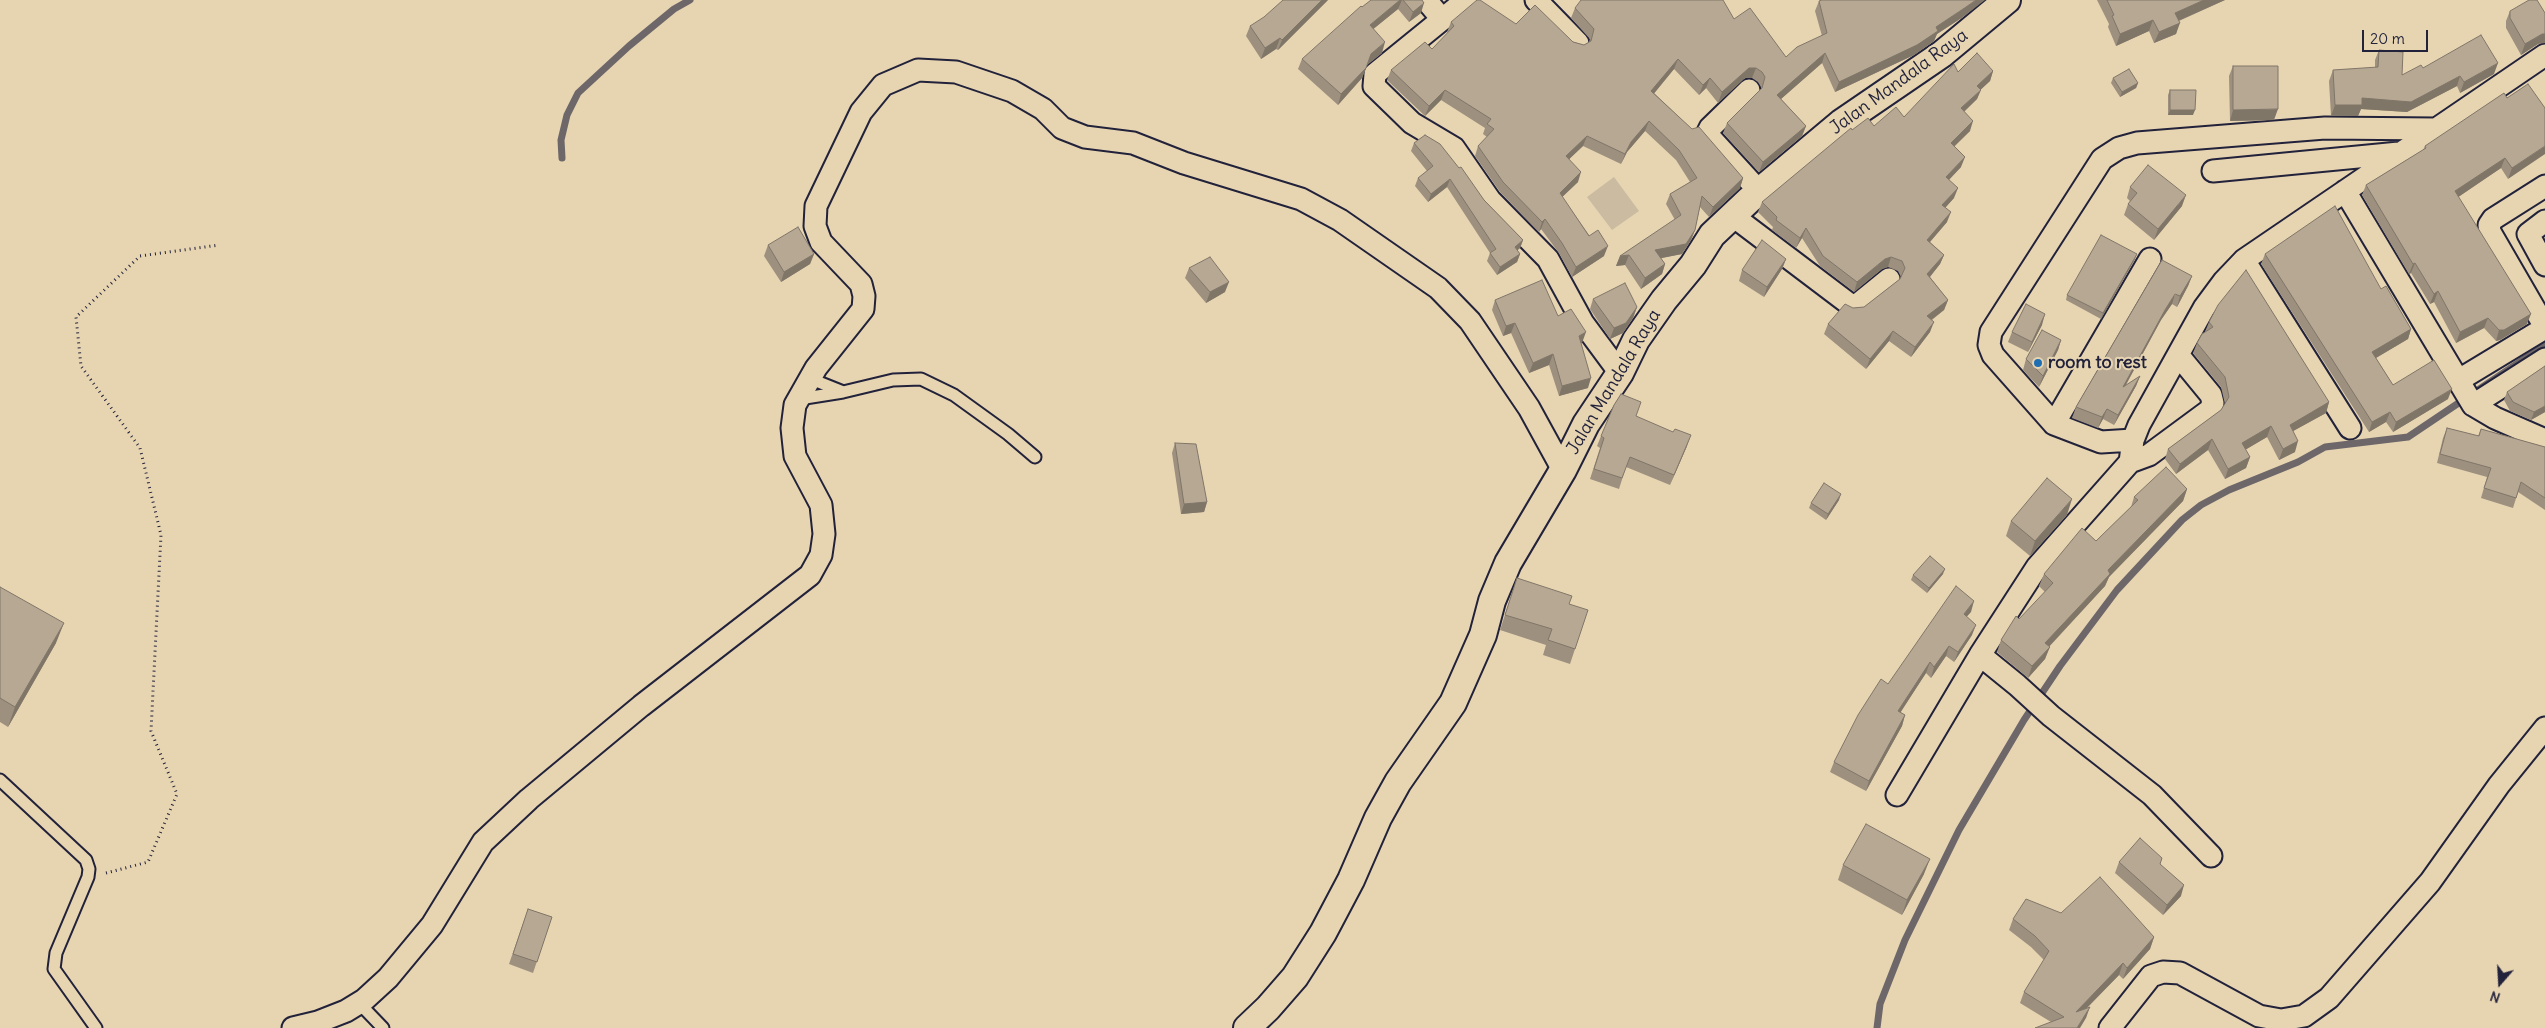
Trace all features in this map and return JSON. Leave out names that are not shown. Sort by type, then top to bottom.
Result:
[{"type":"street","points":[[1426,0],[1442,19]]},
{"type":"street","points":[[1466,0],[1375,74],[1374,86],[1412,123],[1454,148],[1490,200],[1548,259],[1583,323],[1620,373]]},
{"type":"street","points":[[1536,0],[1578,44]]},
{"type":"street","name":"Jalan Mandala Raya","points":[[1247,1028],[1268,1008],[1295,977],[1323,933],[1351,880],[1382,811],[1398,782],[1453,703],[1483,635],[1492,601],[1508,563],[1563,470],[1586,424],[1620,373],[1636,340],[1664,300],[1693,265],[1712,235],[1841,123],[1942,54],[2007,0]]},
{"type":"street","points":[[2130,462],[2133,440],[2149,406],[2179,356],[2204,308],[2224,281],[2244,260],[2545,55]]},
{"type":"street","points":[[293,1028],[318,1022],[346,1011],[359,1003],[388,978],[432,925],[484,842],[529,799],[641,706],[810,575],[821,555],[824,534],[822,505],[795,456],[792,428],[794,405],[863,308],[861,284],[821,242],[815,226],[816,206],[841,150],[861,112],[883,86],[918,70],[956,72],[1012,91],[1043,109],[1062,128],[1086,138],[1133,143],[1184,163],[1301,199],[1340,220],[1438,288],[1470,321],[1529,408],[1563,470]]},
{"type":"street","points":[[1749,90],[1710,128],[1707,134],[1760,192]]},
{"type":"street","points":[[2133,440],[2100,442],[2054,424],[1993,355],[1989,346],[1991,332],[2102,159],[2118,148],[2137,143],[2325,128],[2436,129]]},
{"type":"street","points":[[2213,171],[2402,153]]},
{"type":"street","points":[[2459,380],[2545,327],[2490,232],[2489,225],[2493,219],[2545,186]]},
{"type":"street","points":[[2344,191],[2473,405],[2495,418],[2545,440]]},
{"type":"street","points":[[1733,216],[1852,306],[1857,305],[1890,279]]},
{"type":"street","points":[[2545,221],[2528,234],[2545,266]]},
{"type":"street","points":[[2054,424],[2150,259]]},
{"type":"street","points":[[2244,260],[2350,428]]},
{"type":"street","points":[[1897,794],[1980,655],[2037,567],[2130,462],[2149,455],[2210,410],[2213,402],[2211,395],[2179,356]]},
{"type":"street","points":[[2473,405],[2545,360]]},
{"type":"street","points":[[1980,655],[2017,685],[2050,716],[2152,795],[2211,856]]},
{"type":"street","points":[[2110,1028],[2151,976],[2163,972],[2180,973],[2259,1016],[2281,1020],[2304,1016],[2329,998],[2430,882],[2504,778],[2545,728]]},
{"type":"lane","points":[[811,379],[843,392]]},
{"type":"lane","points":[[799,399],[843,392],[893,380],[921,379],[954,395],[1036,456]]},
{"type":"lane","points":[[0,780],[86,860],[89,869],[88,877],[56,953],[54,969],[96,1028]]},
{"type":"lane","points":[[359,1003],[383,1028]]},
{"type":"path","points":[[88,877],[148,862],[177,794],[152,731],[161,535],[140,448],[81,366],[76,317],[140,256],[219,245]]},
{"type":"shaded area","points":[[1614,177],[1639,211],[1612,230],[1587,197]]},
{"type":"building","points":[[1283,0],[1322,0],[1282,40],[1280,38],[1265,48],[1250,26],[1264,17]]},
{"type":"building","points":[[1371,0],[1400,0],[1370,25],[1385,42],[1371,54],[1366,68],[1341,94],[1302,59],[1361,6]]},
{"type":"building","points":[[1403,0],[1422,0],[1424,3],[1413,12]]},
{"type":"building","points":[[1477,0],[1480,0],[1516,24],[1535,5],[1573,42],[1584,45],[1591,41],[1594,29],[1575,8],[1581,0],[1723,0],[1734,19],[1750,8],[1786,57],[1797,47],[1827,33],[1819,1],[1822,0],[1976,0],[1936,27],[1938,31],[1917,45],[1839,82],[1825,53],[1777,95],[1806,126],[1763,162],[1727,123],[1762,88],[1765,77],[1762,72],[1756,68],[1749,68],[1722,92],[1710,78],[1703,85],[1678,59],[1651,91],[1692,129],[1699,127],[1743,178],[1713,207],[1702,196],[1695,230],[1686,244],[1655,250],[1665,264],[1645,278],[1629,255],[1620,256],[1681,215],[1670,194],[1697,178],[1679,150],[1649,121],[1631,142],[1625,154],[1587,136],[1566,156],[1581,172],[1560,193],[1589,236],[1598,230],[1608,246],[1576,267],[1545,219],[1542,222],[1503,182],[1478,146],[1494,129],[1487,124],[1491,119],[1445,90],[1429,106],[1391,70],[1425,42],[1432,49],[1454,26],[1451,22]]},
{"type":"building","points":[[2107,0],[2204,0],[2175,13],[2180,23],[2159,32],[2153,20],[2120,34]]},
{"type":"building","points":[[2529,0],[2537,0],[2545,13],[2545,34],[2525,44],[2510,18],[2510,11]]},
{"type":"building","points":[[2481,35],[2498,63],[2464,82],[2460,76],[2411,102],[2362,98],[2362,105],[2335,105],[2333,70],[2378,67],[2379,50],[2403,52],[2402,75],[2421,65],[2423,68]]},
{"type":"building","points":[[1977,53],[1993,71],[1977,86],[1981,90],[1961,108],[1973,121],[1951,143],[1965,157],[1946,177],[1958,188],[1942,205],[1951,212],[1927,240],[1944,255],[1927,274],[1948,300],[1927,316],[1934,322],[1915,347],[1893,331],[1870,359],[1828,324],[1845,304],[1853,308],[1864,307],[1900,279],[1905,268],[1902,261],[1891,257],[1885,259],[1857,282],[1823,256],[1806,228],[1800,238],[1776,220],[1777,217],[1762,202],[1851,128],[1852,130],[1868,118],[1874,126],[1896,107],[1904,117],[1954,64],[1958,72]]},
{"type":"building","points":[[2233,66],[2278,66],[2278,109],[2233,110]]},
{"type":"building","points":[[2129,69],[2138,83],[2122,92],[2113,78]]},
{"type":"building","points":[[2528,84],[2545,108],[2545,146],[2512,168],[2505,158],[2455,191],[2531,314],[2504,330],[2499,330],[2488,318],[2460,332],[2438,291],[2434,294],[2415,263],[2413,264],[2366,185],[2426,148],[2425,146],[2504,93],[2507,98]]},
{"type":"building","points":[[2170,90],[2196,90],[2195,110],[2170,110]]},
{"type":"building","points":[[1425,135],[1440,144],[1459,168],[1461,167],[1484,200],[1523,240],[1515,247],[1520,254],[1500,267],[1490,253],[1496,249],[1450,179],[1431,194],[1418,178],[1433,166],[1414,143]]},
{"type":"building","points":[[2148,165],[2186,195],[2158,229],[2128,204],[2137,193],[2130,187]]},
{"type":"building","points":[[2335,206],[2381,289],[2386,286],[2411,329],[2372,352],[2393,385],[2434,360],[2452,389],[2396,422],[2390,412],[2372,422],[2265,254]]},
{"type":"building","points":[[798,227],[814,254],[784,272],[768,245]]},
{"type":"building","points":[[2101,235],[2137,254],[2103,313],[2067,295]]},
{"type":"building","points":[[1762,240],[1786,259],[1767,287],[1742,270]]},
{"type":"building","points":[[1210,257],[1229,282],[1210,292],[1189,268]]},
{"type":"building","points":[[2162,260],[2192,276],[2180,296],[2175,294],[2165,310],[2123,387],[2140,376],[2118,415],[2107,409],[2102,417],[2076,407]]},
{"type":"building","points":[[2246,270],[2329,402],[2290,425],[2298,441],[2283,449],[2271,426],[2242,443],[2250,457],[2228,469],[2212,439],[2180,464],[2168,449],[2221,410],[2229,397],[2225,377],[2197,343],[2202,334],[2213,327],[2209,322],[2218,305]]},
{"type":"building","points":[[1542,280],[1558,316],[1571,309],[1586,332],[1579,336],[1591,378],[1562,386],[1553,354],[1533,363],[1515,323],[1506,326],[1495,300]]},
{"type":"building","points":[[1625,283],[1637,307],[1626,323],[1614,328],[1593,299]]},
{"type":"building","points":[[2026,304],[2045,314],[2032,342],[2012,332]]},
{"type":"building","points":[[2042,330],[2061,340],[2043,376],[2026,359]]},
{"type":"building","points":[[2545,366],[2545,406],[2534,412],[2513,402],[2507,392]]},
{"type":"building","points":[[1621,394],[1641,402],[1636,416],[1673,432],[1675,429],[1691,435],[1674,475],[1630,457],[1622,478],[1594,469],[1604,438],[1601,436],[1614,405]]},
{"type":"building","points":[[2447,428],[2479,436],[2481,429],[2545,447],[2545,498],[2521,482],[2516,498],[2484,488],[2491,468],[2440,454]]},
{"type":"building","points":[[1175,443],[1196,444],[1207,502],[1184,504]]},
{"type":"building","points":[[2166,467],[2187,489],[2108,570],[2110,574],[2045,643],[2050,647],[2032,666],[2001,640],[2016,616],[2019,619],[2053,583],[2044,574],[2082,528],[2096,541],[2138,500],[2134,497]]},
{"type":"building","points":[[2047,478],[2072,499],[2035,541],[2011,521]]},
{"type":"building","points":[[1824,483],[1841,494],[1828,514],[1811,503]]},
{"type":"building","points":[[1930,556],[1945,569],[1929,588],[1913,575]]},
{"type":"building","points":[[1517,578],[1572,596],[1569,604],[1588,610],[1575,649],[1548,640],[1552,629],[1505,615]]},
{"type":"building","points":[[1956,586],[1974,601],[1964,614],[1976,625],[1958,652],[1949,646],[1934,667],[1930,662],[1898,711],[1905,715],[1869,781],[1834,762],[1858,715],[1881,679],[1888,684]]},
{"type":"building","points":[[0,587],[64,623],[15,707],[0,698]]},
{"type":"building","points":[[1866,824],[1930,859],[1907,900],[1843,865]]},
{"type":"building","points":[[2140,838],[2162,858],[2160,864],[2184,885],[2167,905],[2119,862]]},
{"type":"building","points":[[2100,877],[2154,937],[2127,968],[2123,963],[2076,1012],[2090,1007],[2077,1028],[2035,1028],[2064,1017],[2024,992],[2049,951],[2035,936],[2013,919],[2026,899],[2061,913]]},
{"type":"building","points":[[528,909],[552,917],[537,962],[513,954]]},
{"type":"waterway","points":[[562,158],[561,140],[567,115],[578,93],[629,46],[674,9],[690,0]]},
{"type":"waterway","points":[[1877,1028],[1880,1004],[1905,940],[1959,830],[2024,720],[2060,666],[2117,590],[2182,520],[2201,505],[2229,490],[2298,462],[2325,447],[2408,437],[2545,345]]},
{"type":"place","name":"room to rest","points":[[2038,363]]}]
